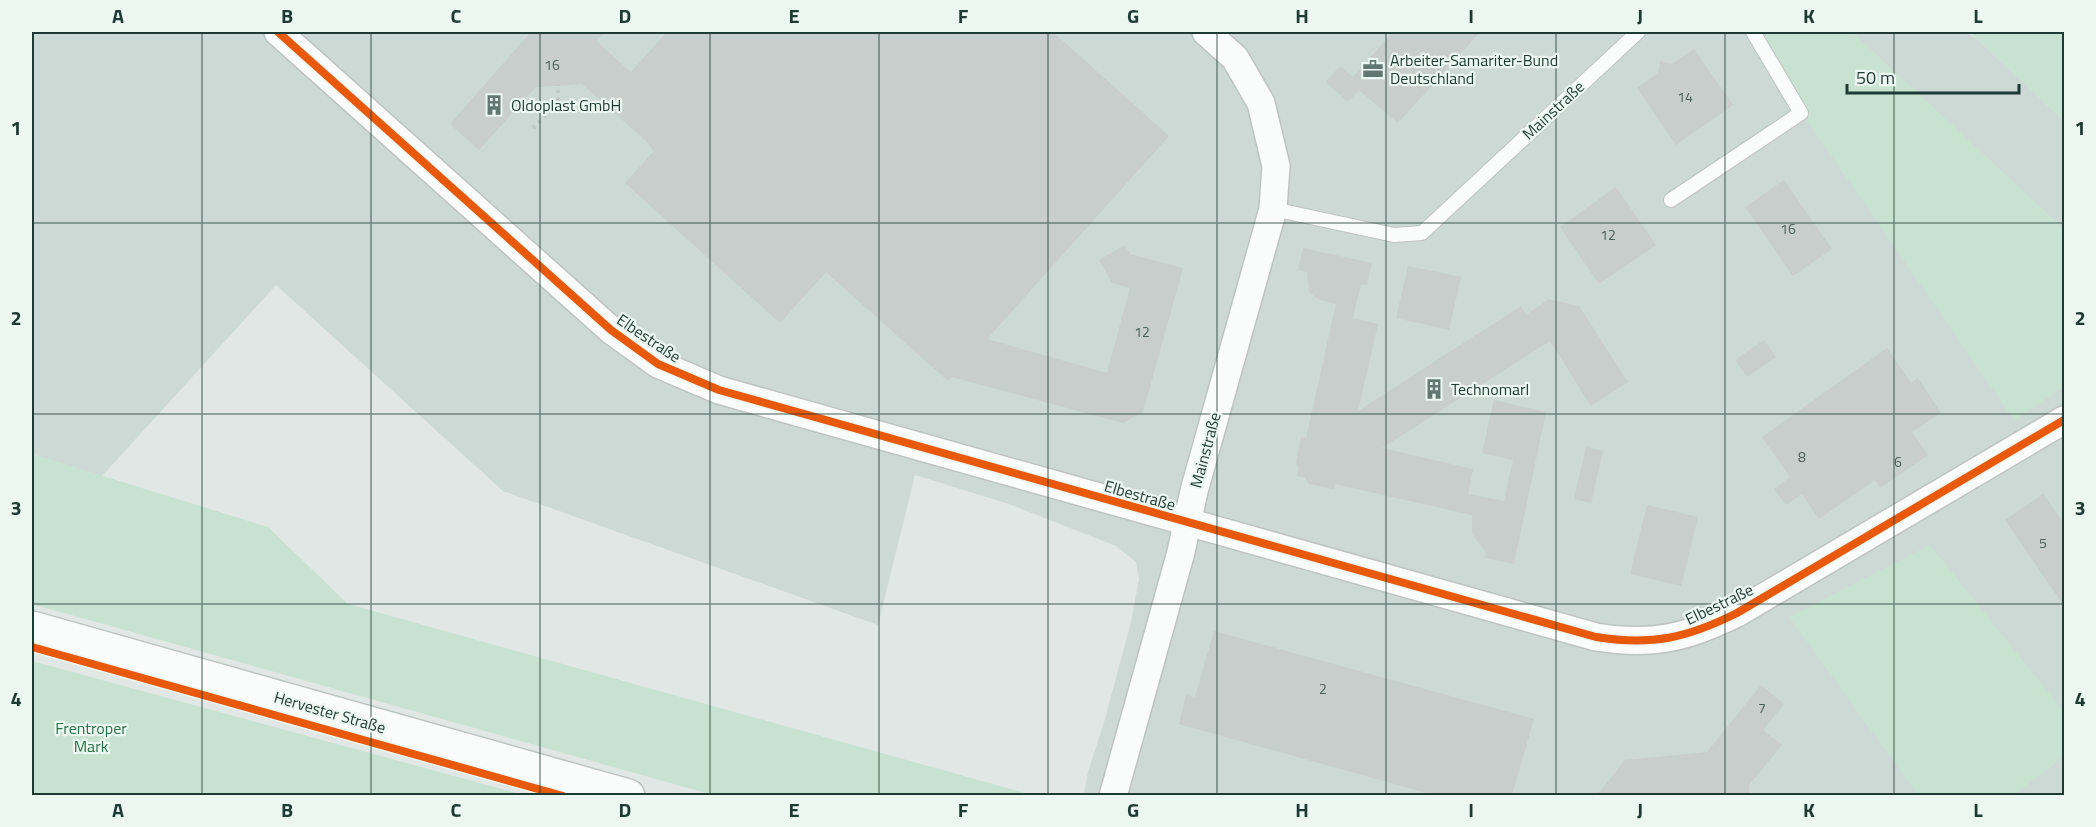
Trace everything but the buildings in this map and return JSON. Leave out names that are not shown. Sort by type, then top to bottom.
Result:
[{"type":"main road","name":"Hervester Straße","points":[[32,628],[574,787],[628,795]]},
{"type":"street","name":"Elbestraße","points":[[278,32],[611,330],[658,364],[719,390],[1596,637],[1628,642],[1660,641],[1707,628],[1737,613],[2064,420]]},
{"type":"street","name":"Mainstraße","points":[[1113,795],[1180,552],[1185,522],[1273,209],[1276,166],[1261,104],[1235,58],[1206,32]]},
{"type":"lane","name":"Mainstraße","points":[[1273,209],[1394,235],[1422,233],[1638,32]]},
{"type":"lane","points":[[1671,200],[1801,113],[1753,32]]},
{"type":"path","points":[[533,128],[558,104],[558,85]]},
{"type":"shaded area","points":[[32,32],[1964,32],[1975,37],[2064,121],[2064,795],[1084,795],[1088,772],[1131,622],[1139,579],[1136,562],[1116,546],[1009,504],[915,475],[878,625],[503,491],[276,285],[102,476],[32,454]]},
{"type":"green space","points":[[1746,32],[1852,32],[2064,229],[2064,387],[2014,420]]},
{"type":"green space","points":[[1969,32],[2064,32],[2064,121],[1975,37]]},
{"type":"green space","points":[[32,454],[268,527],[348,604],[1032,795],[713,795],[32,604]]},
{"type":"green space","points":[[1930,545],[2064,712],[2064,756],[2014,795],[1918,795],[1789,617]]},
{"type":"green space","name":"Frentroper Mark","points":[[32,661],[524,795],[32,795]]},
{"type":"cycle path","points":[[278,32],[611,330],[658,364],[719,390],[1596,637],[1635,641],[1669,638],[1719,622],[2064,420]]},
{"type":"cycle path","points":[[32,647],[563,796]]},
{"type":"place","name":"Arbeiter-Samariter-Bund Deutschland","points":[[1373,69]]},
{"type":"place","name":"Oldoplast GmbH","points":[[494,105]]},
{"type":"place","name":"Technomarl","points":[[1434,389]]}]
